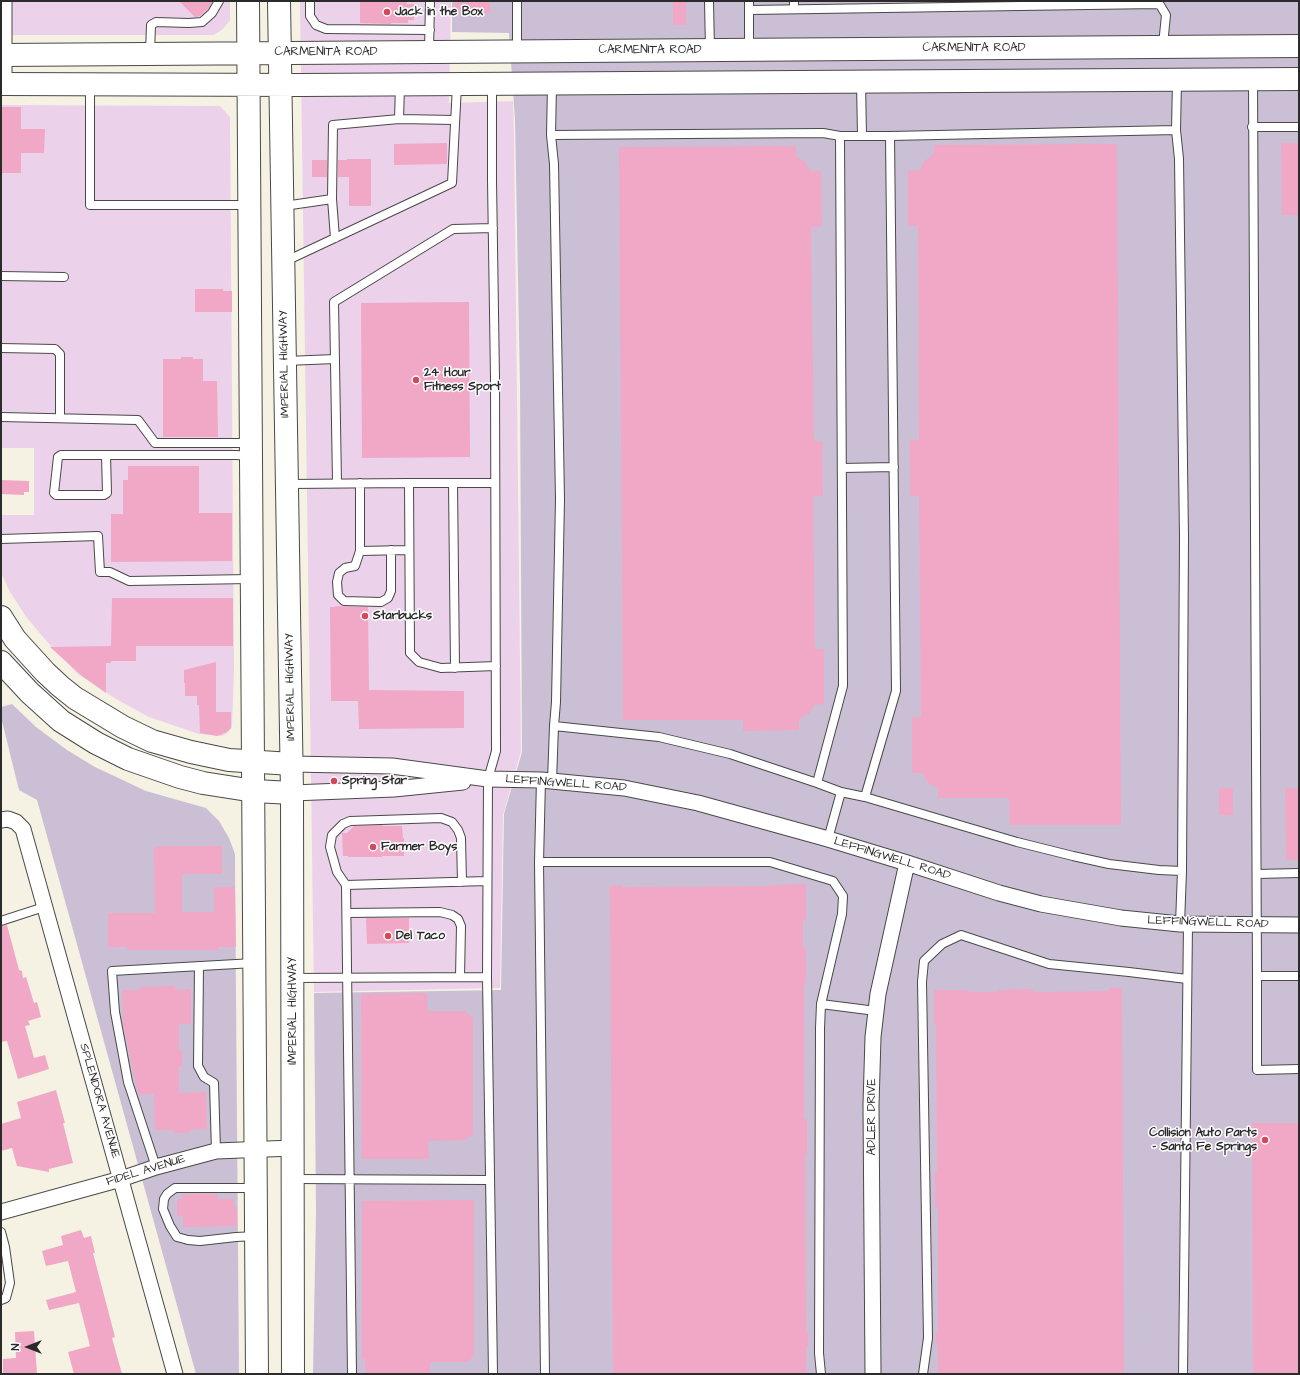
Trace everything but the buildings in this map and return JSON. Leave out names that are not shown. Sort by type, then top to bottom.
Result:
[{"type":"main road","points":[[248,1],[257,1374]]},
{"type":"main road","name":"IMPERIAL HIGHWAY","points":[[279,1],[292,764],[293,1374]]},
{"type":"main road","name":"CARMENITA ROAD","points":[[2,55],[1299,46]]},
{"type":"main road","points":[[1162,47],[1170,80]]},
{"type":"main road","points":[[2,84],[280,85],[1299,79]]},
{"type":"main road","name":"LEFFINGWELL ROAD","points":[[1,617],[20,644],[45,672],[60,686],[85,704],[123,727],[152,740],[177,748],[229,760],[292,764]]},
{"type":"main road","name":"LEFFINGWELL ROAD","points":[[1,662],[42,705],[61,721],[96,743],[128,759],[180,776],[227,787],[254,791],[292,793]]},
{"type":"street","points":[[2,84],[4,1]]},
{"type":"street","name":"LEFFINGWELL ROAD","points":[[292,764],[392,766],[488,779],[546,780],[596,784],[647,792],[698,803],[828,839],[999,893],[1041,904],[1121,918],[1184,924],[1299,925]]},
{"type":"street","name":"LEFFINGWELL ROAD","points":[[292,793],[394,789],[488,779]]},
{"type":"street","name":"SPLENDORA AVENUE","points":[[1,820],[8,819],[16,822],[23,829],[175,1374]]},
{"type":"street","name":"ADLER DRIVE","points":[[873,1374],[871,1105],[873,1037],[878,994],[907,863]]},
{"type":"street","name":"FIDEL AVENUE","points":[[1,1212],[216,1151],[293,1148]]},
{"type":"lane","points":[[150,54],[151,25],[156,22],[202,22],[212,13],[219,1]]},
{"type":"lane","points":[[310,1],[310,16],[316,25],[326,29],[430,30]]},
{"type":"lane","points":[[429,52],[430,1]]},
{"type":"lane","points":[[517,1],[517,51]]},
{"type":"lane","points":[[749,1],[749,50]]},
{"type":"lane","points":[[709,2],[710,50]]},
{"type":"lane","points":[[749,10],[794,5],[1160,3],[1166,15],[1162,47]]},
{"type":"lane","points":[[1253,79],[1257,1070],[1299,1069]]},
{"type":"lane","points":[[1170,80],[1179,159],[1184,538],[1182,871],[1187,979],[1183,1374]]},
{"type":"lane","points":[[861,81],[862,136]]},
{"type":"lane","points":[[545,1374],[539,862],[546,780],[556,702],[560,499],[554,164],[551,135],[552,83]]},
{"type":"lane","points":[[399,119],[400,84]]},
{"type":"lane","points":[[283,262],[452,183],[457,84]]},
{"type":"lane","points":[[492,84],[496,751],[488,779],[487,977],[493,1374]]},
{"type":"lane","points":[[90,85],[90,205],[250,205]]},
{"type":"lane","points":[[335,238],[332,199],[333,125],[399,119],[455,120]]},
{"type":"lane","points":[[1252,127],[1299,128]]},
{"type":"lane","points":[[551,135],[824,133],[840,136],[890,136],[1176,130]]},
{"type":"lane","points":[[817,783],[843,686],[840,136]]},
{"type":"lane","points":[[865,797],[896,691],[890,136]]},
{"type":"lane","points":[[282,206],[332,199]]},
{"type":"lane","points":[[337,483],[334,302],[453,229],[493,228]]},
{"type":"lane","points":[[1,276],[64,277]]},
{"type":"lane","points":[[1,348],[55,349],[60,354],[60,418]]},
{"type":"lane","points":[[285,361],[335,359]]},
{"type":"lane","points":[[1,417],[138,420],[155,443],[251,449]]},
{"type":"lane","points":[[106,455],[107,493],[104,495],[56,495],[54,493],[58,457],[61,455],[106,455],[251,449]]},
{"type":"lane","points":[[842,468],[894,467]]},
{"type":"lane","points":[[360,483],[360,551],[355,566],[344,568],[339,573],[337,582],[338,595],[344,601],[381,602],[388,598],[391,591],[391,550]]},
{"type":"lane","points":[[409,483],[410,653],[419,662],[441,668],[496,666]]},
{"type":"lane","points":[[453,483],[455,668]]},
{"type":"lane","points":[[287,484],[495,483]]},
{"type":"lane","points":[[1,539],[98,536],[100,572],[110,572],[129,581],[252,579]]},
{"type":"lane","points":[[360,551],[410,550]]},
{"type":"lane","points":[[554,726],[659,737],[730,754],[841,792],[865,797],[1017,842],[1109,864],[1182,871]]},
{"type":"lane","points":[[828,839],[841,792]]},
{"type":"lane","points":[[352,1374],[346,885],[337,872],[330,847],[332,835],[343,824],[350,821],[441,818],[452,822],[458,830],[461,838],[462,882]]},
{"type":"lane","points":[[539,862],[770,862],[833,881],[843,896],[842,914],[821,1004],[819,1353],[821,1374]]},
{"type":"lane","points":[[1257,874],[1299,873]]},
{"type":"lane","points":[[346,885],[487,881]]},
{"type":"lane","points":[[1,921],[44,907]]},
{"type":"lane","points":[[347,913],[440,912],[452,915],[458,919],[461,926],[460,977]]},
{"type":"lane","points":[[923,1374],[928,1338],[922,982],[924,961],[942,944],[961,934],[1049,964],[1187,979]]},
{"type":"lane","points":[[156,1167],[128,1082],[115,1012],[112,971],[255,963]]},
{"type":"lane","points":[[199,966],[198,1066],[204,1077],[214,1083],[216,1151]]},
{"type":"lane","points":[[1257,976],[1299,976]]},
{"type":"lane","points":[[293,978],[487,977]]},
{"type":"lane","points":[[821,1004],[876,1011]]},
{"type":"lane","points":[[293,1179],[490,1180]]},
{"type":"lane","points":[[256,1188],[174,1188],[164,1199],[163,1209],[170,1226],[177,1237],[200,1241],[256,1236]]},
{"type":"lane","points":[[1,1232],[5,1247],[10,1283],[6,1298],[1,1300]]},
{"type":"shaded area","points":[[1,1],[230,1],[230,20],[223,29],[214,35],[1,35]]},
{"type":"shaded area","points":[[300,1],[451,1],[449,103],[513,101],[521,751],[503,815],[500,988],[314,992]]},
{"type":"shaded area","points":[[452,1],[1299,1],[1299,1374],[313,1374],[316,1211],[314,993],[501,990],[504,814],[522,752],[520,386],[515,120],[509,33],[452,32]]},
{"type":"shaded area","points":[[1,105],[220,106],[230,117],[234,669],[232,727],[222,736],[199,734],[149,717],[116,699],[78,674],[27,618],[10,592],[1,573],[1,515],[34,515],[34,448],[1,448]]},
{"type":"shaded area","points":[[12,704],[36,727],[67,750],[95,767],[146,791],[206,808],[219,821],[229,838],[235,854],[239,1374],[196,1374],[37,800],[19,790],[1,717],[1,707]]},
{"type":"place","name":"Jack in the Box","points":[[387,12]]},
{"type":"place","name":"24 Hour Fitness Sport","points":[[416,380]]},
{"type":"place","name":"Starbucks","points":[[365,616]]},
{"type":"place","name":"Spring Star","points":[[334,781]]},
{"type":"place","name":"Farmer Boys","points":[[373,847]]},
{"type":"place","name":"Del Taco","points":[[388,936]]},
{"type":"place","name":"Collision Auto Parts - Santa Fe Springs","points":[[1265,1140]]}]
